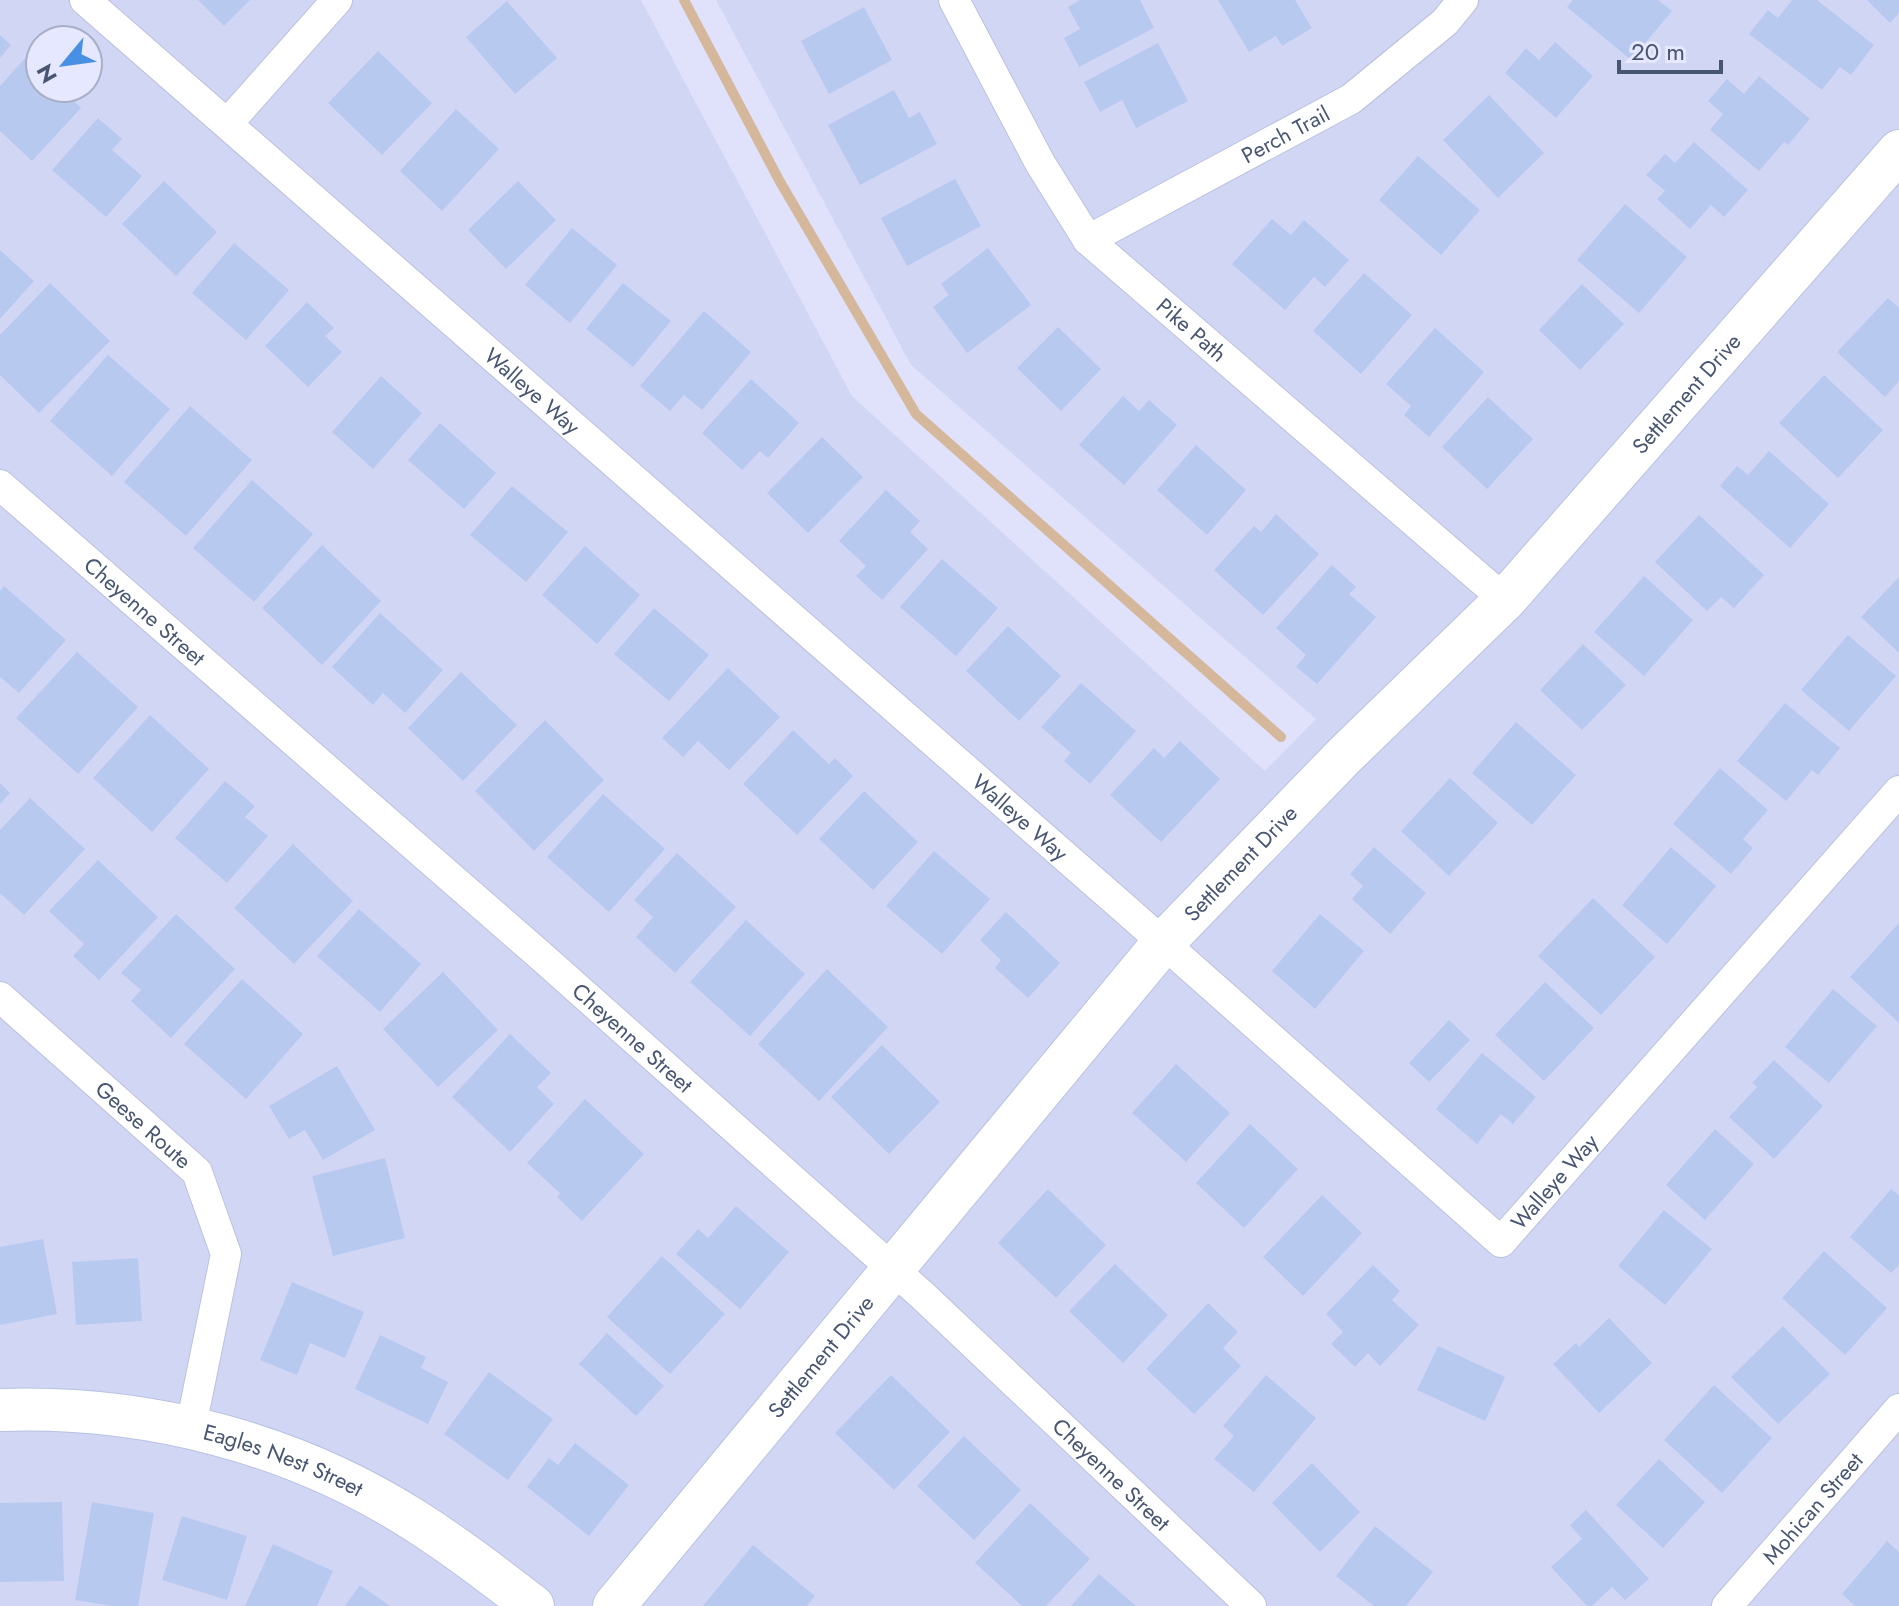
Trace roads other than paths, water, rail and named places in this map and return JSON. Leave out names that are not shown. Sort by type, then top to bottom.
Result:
[{"type":"street","name":"Walleye Way","points":[[85,0],[1501,1242],[1899,791]]},
{"type":"street","points":[[228,123],[337,0]]},
{"type":"street","name":"Pike Path","points":[[954,0],[1040,163],[1088,240],[1505,600]]},
{"type":"street","name":"Perch Trail","points":[[1088,240],[1351,99],[1445,22],[1463,0]]},
{"type":"street","name":"Settlement Drive","points":[[614,1606],[1163,943],[1345,755],[1505,600],[1899,151]]},
{"type":"street","name":"Cheyenne Street","points":[[0,485],[542,957],[893,1269],[1251,1606]]},
{"type":"street","name":"Geese Route","points":[[0,997],[197,1172],[226,1254],[191,1426]]},
{"type":"street","name":"Mohican Street","points":[[1727,1606],[1899,1409]]},
{"type":"street","name":"Eagles Nest Street","points":[[0,1410],[72,1411],[132,1417],[191,1426],[248,1443],[365,1491],[463,1552],[533,1606]]},
{"type":"waterway","points":[[684,0],[779,180],[916,414],[1281,737]]}]
